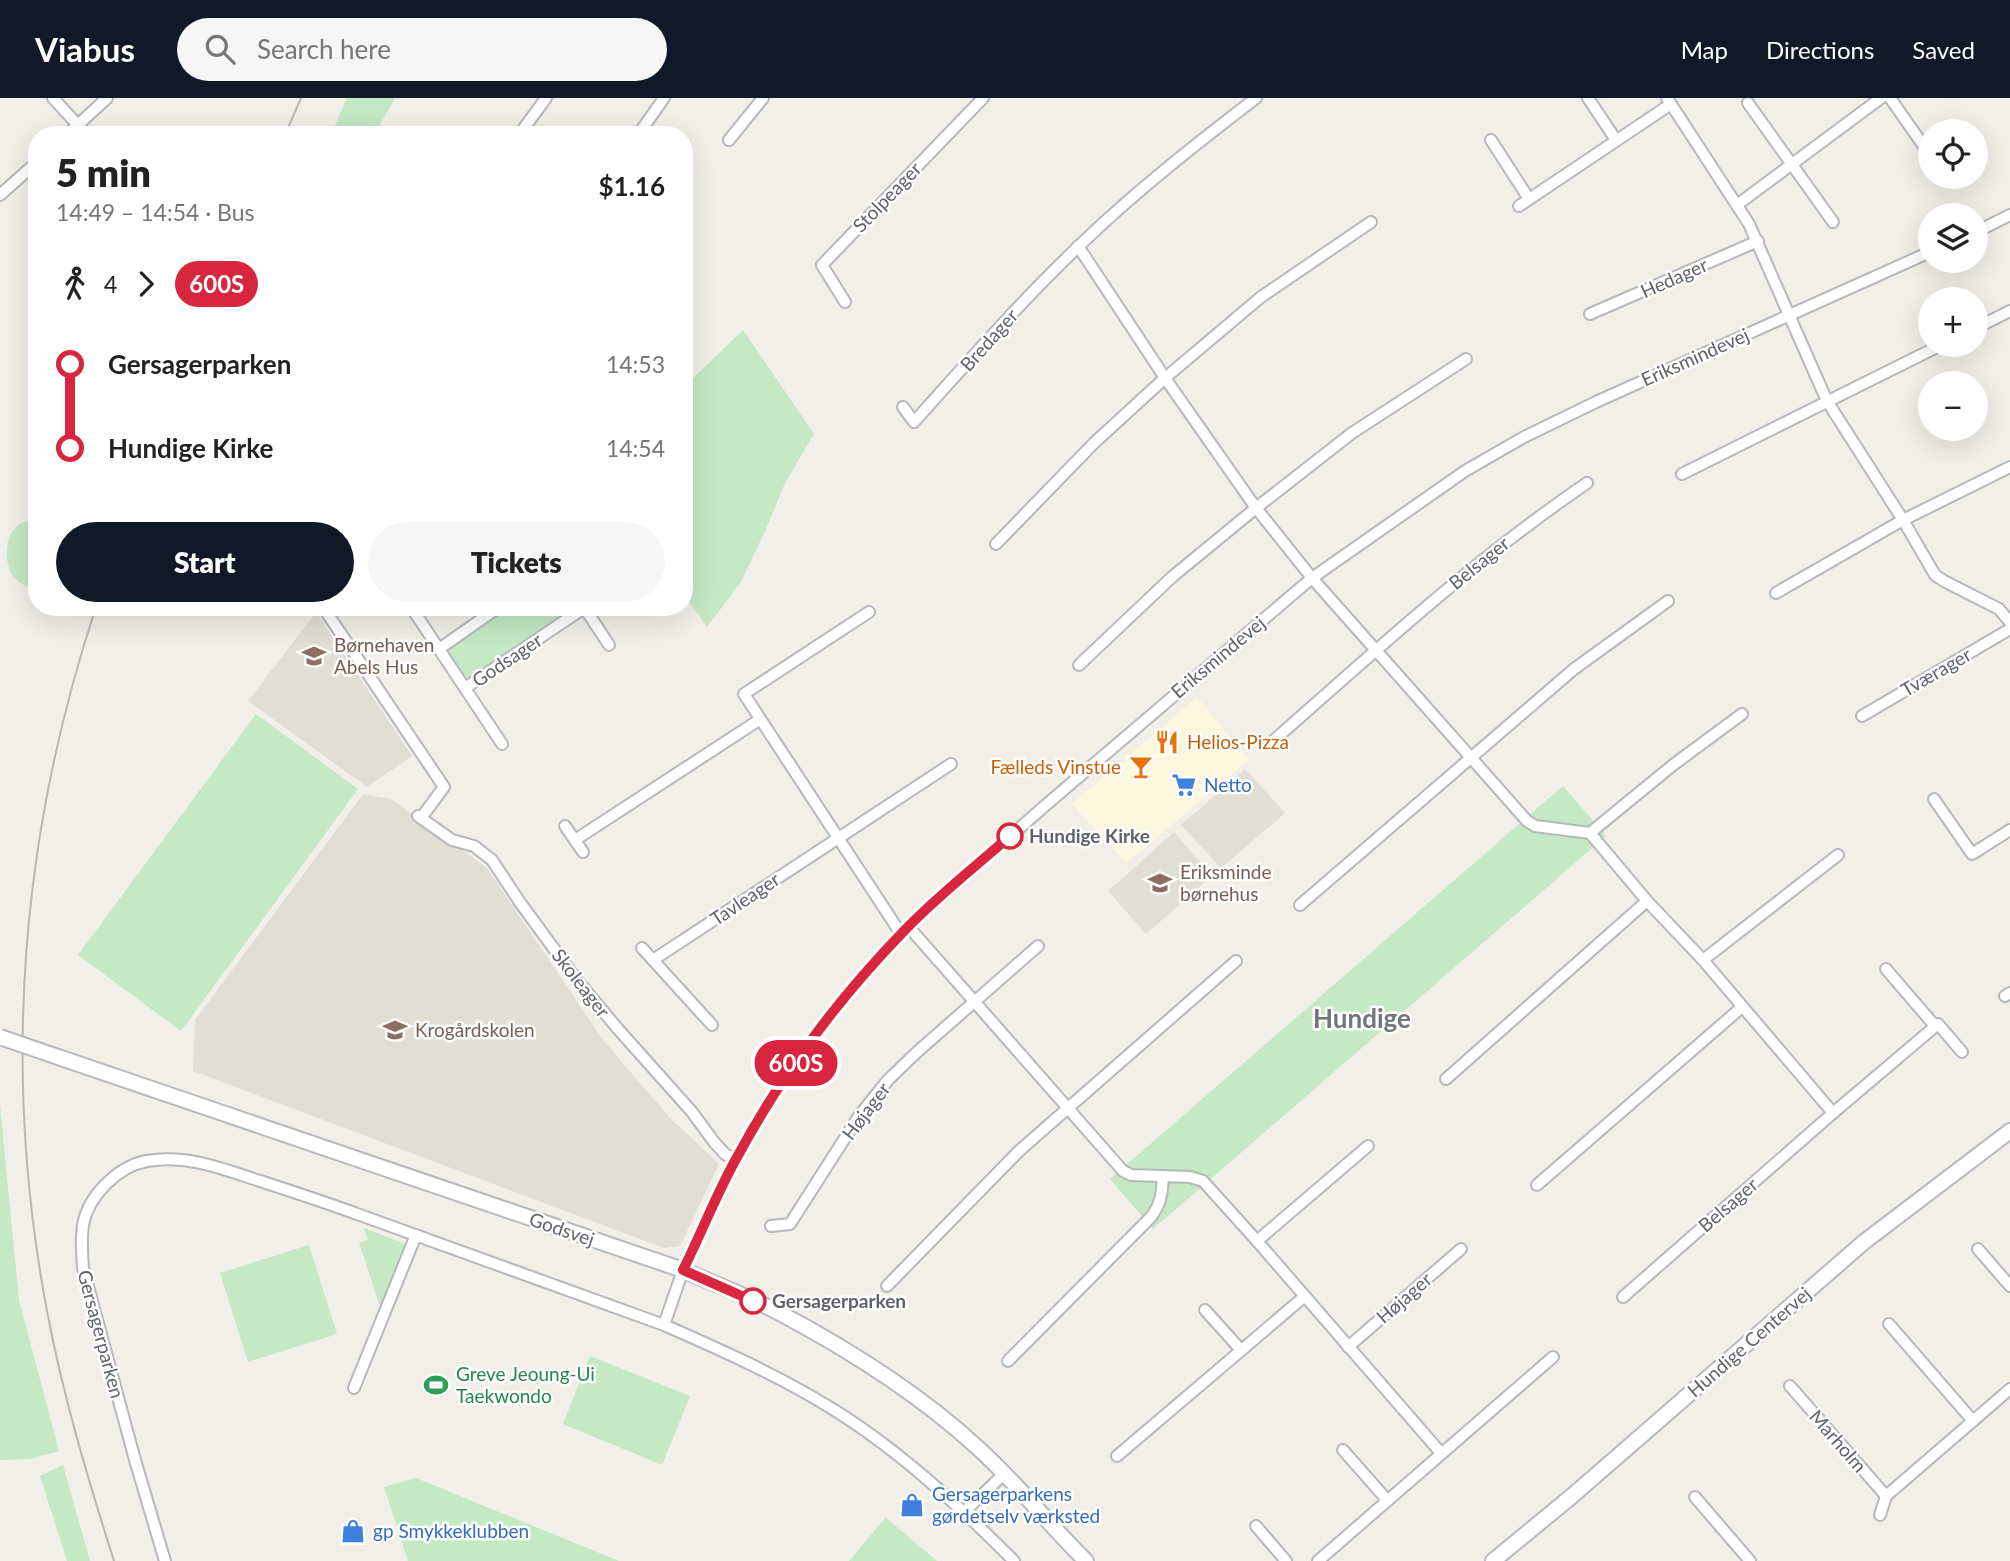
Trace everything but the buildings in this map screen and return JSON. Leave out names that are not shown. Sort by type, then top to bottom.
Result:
[{"type":"street","points":[[53,98],[78,125],[107,98]]},
{"type":"street","points":[[526,126],[546,98]]},
{"type":"street","points":[[644,126],[663,98]]},
{"type":"street","points":[[729,140],[763,98]]},
{"type":"street","name":"Stolpeager","points":[[845,302],[822,265],[984,98]]},
{"type":"street","name":"Bredager","points":[[903,407],[914,422],[1008,318],[1078,246],[1185,152],[1256,98]]},
{"type":"street","points":[[1588,98],[1616,140]]},
{"type":"street","points":[[1890,98],[1918,138]]},
{"type":"street","points":[[1737,205],[1876,100]]},
{"type":"street","points":[[1519,206],[1669,101],[1758,241],[1827,401],[1939,579],[1999,609],[2010,622]]},
{"type":"street","points":[[1748,103],[1833,222]]},
{"type":"street","points":[[1491,140],[1529,199]]},
{"type":"street","points":[[0,195],[28,170]]},
{"type":"street","points":[[1988,226],[2010,215]]},
{"type":"street","points":[[996,544],[1094,443],[1165,378],[1261,297],[1371,222]]},
{"type":"street","name":"Hedager","points":[[1590,314],[1758,241]]},
{"type":"street","points":[[1078,246],[1165,378],[1256,508],[1312,578],[1527,821],[1535,826],[1590,832],[1833,1113]]},
{"type":"street","name":"Eriksmindevej","points":[[683,1270],[735,1160],[773,1096],[846,996],[905,930],[1046,804],[1312,578],[1465,471],[1524,437],[1918,257]]},
{"type":"street","points":[[1988,322],[2010,310]]},
{"type":"street","points":[[1682,474],[1918,356]]},
{"type":"street","points":[[1079,666],[1172,577],[1256,508],[1352,433],[1466,359]]},
{"type":"street","points":[[1776,593],[1903,520],[2010,467]]},
{"type":"street","name":"Belsager","points":[[1272,742],[1376,649],[1502,544],[1587,483]]},
{"type":"street","points":[[1300,905],[1574,669],[1668,601]]},
{"type":"street","points":[[869,612],[744,694],[837,838],[905,930],[975,1002],[1127,1174],[1190,1177],[1203,1181],[1441,1453]]},
{"type":"street","name":"Skoleager","points":[[329,616],[444,787],[420,817],[452,840],[474,846],[492,860],[576,979],[692,1112],[714,1142],[735,1160]]},
{"type":"street","name":"Godsager","points":[[417,616],[502,744]]},
{"type":"street","points":[[439,649],[486,616]]},
{"type":"street","name":"Godsager","points":[[465,688],[572,616]]},
{"type":"street","name":"Godsager","points":[[589,616],[609,645]]},
{"type":"street","name":"Tværager","points":[[1862,716],[2010,629]]},
{"type":"street","points":[[1590,832],[1742,713]]},
{"type":"street","points":[[576,840],[759,720]]},
{"type":"street","name":"Tavleager","points":[[653,960],[951,764]]},
{"type":"street","points":[[1934,799],[1972,854],[2010,830]]},
{"type":"street","points":[[565,826],[583,852]]},
{"type":"street","points":[[1703,960],[1838,855]]},
{"type":"street","points":[[1446,1079],[1647,901]]},
{"type":"street","name":"Højager","points":[[771,1226],[790,1224],[859,1116],[888,1080],[1038,946]]},
{"type":"street","points":[[642,948],[712,1025]]},
{"type":"street","points":[[887,1286],[1019,1151],[1236,961]]},
{"type":"street","points":[[1886,969],[1935,1026],[1938,1024],[1962,1052]]},
{"type":"street","points":[[1537,1185],[1742,1007]]},
{"type":"street","name":"Belsager","points":[[1623,1297],[1935,1026]]},
{"type":"street","name":"Godsvej","points":[[0,1037],[683,1270],[775,1311],[869,1365],[939,1415],[1005,1473],[1059,1535],[1086,1561]]},
{"type":"street","name":"Hundige Centervej","points":[[1493,1561],[1572,1496],[1864,1242],[2010,1131]]},
{"type":"street","points":[[1257,1241],[1368,1146]]},
{"type":"street","name":"Gersagerparken","points":[[165,1561],[83,1268],[82,1242],[83,1222],[91,1203],[121,1171],[144,1162],[172,1158],[206,1163],[416,1235],[664,1325],[721,1349],[827,1405],[891,1450],[964,1512],[1014,1561]]},
{"type":"street","points":[[1009,1361],[1158,1208],[1162,1197],[1163,1177]]},
{"type":"street","points":[[354,1388],[416,1235]]},
{"type":"street","name":"Højager","points":[[1348,1346],[1461,1249]]},
{"type":"street","points":[[1978,1249],[2010,1286]]},
{"type":"street","points":[[664,1325],[683,1270]]},
{"type":"street","points":[[1116,1456],[1305,1296]]},
{"type":"street","points":[[1206,1310],[1241,1350]]},
{"type":"street","points":[[1889,1324],[1973,1421]]},
{"type":"street","points":[[1318,1561],[1553,1357]]},
{"type":"street","name":"Marholm","points":[[1790,1386],[1886,1496]]},
{"type":"street","points":[[1880,1515],[1886,1496],[2010,1389]]},
{"type":"street","points":[[1343,1450],[1387,1500]]},
{"type":"street","points":[[964,1512],[1005,1473]]},
{"type":"street","points":[[1695,1497],[1750,1561]]},
{"type":"street","points":[[1255,1526],[1286,1561]]},
{"type":"street","name":"Godsvej","points":[[1059,1535],[1076,1561]]},
{"type":"shaded area","name":"Børnehaven Abels Hus","points":[[313,616],[319,616],[412,756],[367,787],[248,701]]},
{"type":"shaded area","points":[[1197,697],[1249,760],[1126,863],[1072,804]]},
{"type":"shaded area","name":"Eriksminde børnehus","points":[[1245,769],[1285,813],[1221,868],[1181,825]]},
{"type":"shaded area","name":"Krogårdskolen","points":[[363,794],[391,799],[487,868],[603,1040],[670,1118],[719,1164],[680,1246],[664,1248],[193,1071],[195,1020]]},
{"type":"shaded area","name":"Eriksminde børnehus","points":[[1174,832],[1212,876],[1146,934],[1108,891]]},
{"type":"green space","points":[[347,98],[395,98],[379,126],[335,126]]},
{"type":"green space","points":[[743,330],[814,434],[785,483],[741,582],[707,627],[693,607],[693,378]]},
{"type":"green space","points":[[28,521],[28,587],[15,579],[7,555],[11,534],[22,523]]},
{"type":"green space","points":[[497,616],[563,616],[470,679],[453,662],[449,648]]},
{"type":"green space","points":[[256,714],[358,789],[181,1031],[78,955]]},
{"type":"green space","points":[[1563,786],[1606,836],[1153,1229],[1110,1179]]},
{"type":"green space","points":[[0,1105],[19,1300],[59,1451],[30,1459],[0,1460]]},
{"type":"green space","points":[[364,1228],[406,1244],[381,1310],[359,1242],[368,1240]]},
{"type":"green space","points":[[309,1245],[337,1334],[248,1362],[220,1273]]},
{"type":"green space","points":[[590,1356],[690,1396],[662,1465],[563,1424]]},
{"type":"green space","points":[[63,1465],[90,1561],[67,1561],[40,1476]]},
{"type":"green space","points":[[416,1478],[619,1561],[408,1561],[384,1487]]},
{"type":"green space","points":[[886,1518],[937,1561],[849,1561]]},
{"type":"tram line","points":[[289,126],[301,98]]},
{"type":"tram line","points":[[93,616],[70,694],[50,781],[35,868],[26,956],[23,1044],[25,1133],[33,1222],[47,1311],[77,1437],[114,1561]]},
{"type":"bus line","name":"600S","points":[[753,1301],[683,1270],[735,1160],[773,1096],[846,996],[908,926],[1010,836]]},
{"type":"place","name":"Børnehaven Abels Hus","points":[[314,656]]},
{"type":"place","name":"Helios-Pizza","points":[[1167,742]]},
{"type":"place","name":"Fælleds Vinstue","points":[[1141,767]]},
{"type":"place","name":"Netto","points":[[1184,785]]},
{"type":"place","name":"Hundige Kirke","points":[[1010,836]]},
{"type":"place","name":"Eriksminde børnehus","points":[[1160,883]]},
{"type":"place","name":"Krogårdskolen","points":[[395,1030]]},
{"type":"place","name":"Gersagerparken","points":[[753,1301]]},
{"type":"place","name":"Greve Jeoung-Ui Taekwondo","points":[[436,1385]]},
{"type":"place","name":"Gersagerparkens gørdetselv værksted","points":[[912,1505]]},
{"type":"place","name":"gp Smykkeklubben","points":[[353,1531]]},
{"type":"district","name":"Hundige","points":[[1362,1019]]}]
